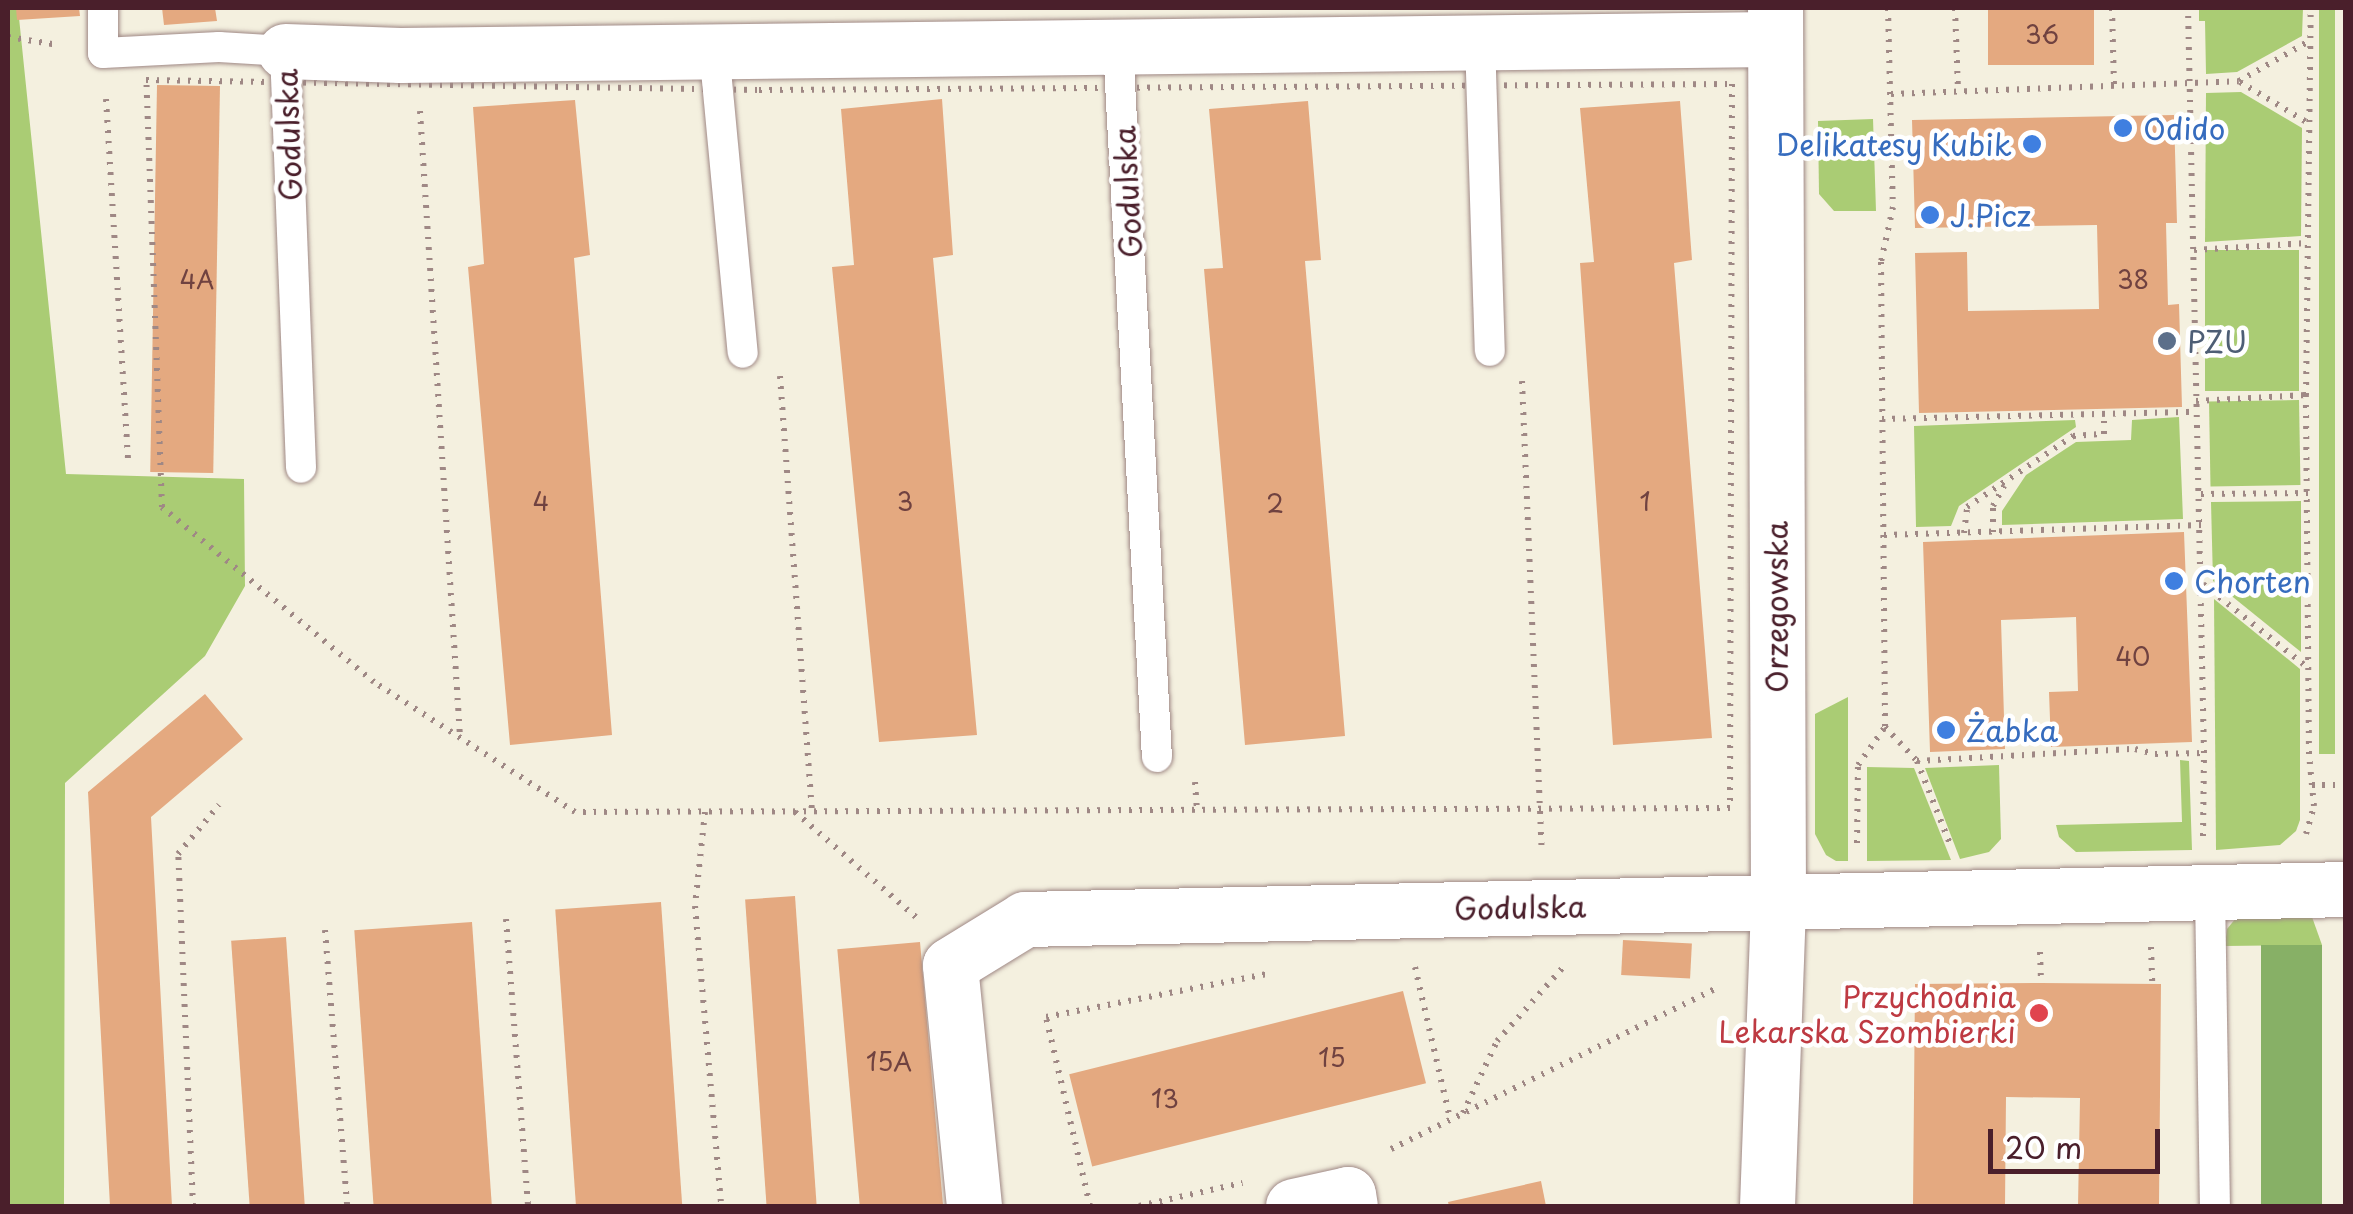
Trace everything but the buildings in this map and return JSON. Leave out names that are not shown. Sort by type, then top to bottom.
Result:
[{"type":"street","name":"Godulska","points":[[285,66],[400,55],[716,69],[1120,67],[1490,71],[1774,23]]},
{"type":"street","name":"Orzegowska","points":[[1768,1206],[1778,900],[1774,23]]},
{"type":"street","name":"Godulska","points":[[963,958],[1026,919],[1778,900],[2207,871],[2346,889]]},
{"type":"street","points":[[963,958],[950,966],[975,1206]]},
{"type":"street","points":[[1293,1206],[1348,1194],[1350,1206]]},
{"type":"lane","points":[[103,8],[104,53],[220,47],[285,66]]},
{"type":"lane","name":"Godulska","points":[[285,66],[300,468]]},
{"type":"lane","name":"Godulska","points":[[1120,67],[1157,757]]},
{"type":"lane","points":[[716,69],[743,353]]},
{"type":"lane","points":[[1490,71],[1490,351]]},
{"type":"lane","points":[[2207,871],[2215,1206]]},
{"type":"path","points":[[1857,861],[1858,765],[1886,727],[1881,262],[1893,207],[1888,8]]},
{"type":"path","points":[[1956,8],[1958,91]]},
{"type":"path","points":[[2112,8],[2114,86]]},
{"type":"path","points":[[2188,8],[2207,871]]},
{"type":"path","points":[[2302,840],[2312,820],[2306,394],[2311,8]]},
{"type":"path","points":[[1891,94],[2239,81],[2310,40]]},
{"type":"path","points":[[104,53],[128,462]]},
{"type":"path","points":[[285,66],[418,85],[716,69],[759,90],[1120,67],[1490,71],[1732,84],[1730,808],[575,812],[374,682],[162,506],[146,80],[285,66]]},
{"type":"path","points":[[1490,71],[1509,105]]},
{"type":"path","points":[[2239,81],[2310,124]]},
{"type":"path","points":[[418,85],[460,738]]},
{"type":"path","points":[[759,90],[760,110]]},
{"type":"path","points":[[2194,250],[2308,243]]},
{"type":"path","points":[[779,363],[812,811]]},
{"type":"path","points":[[1522,379],[1542,809]]},
{"type":"path","points":[[2196,401],[2306,394]]},
{"type":"path","points":[[1882,419],[2197,412]]},
{"type":"path","points":[[1964,533],[1967,508],[2073,436],[2104,434],[2104,414]]},
{"type":"path","points":[[1993,532],[1994,506],[2004,485]]},
{"type":"path","points":[[2200,494],[2308,493]]},
{"type":"path","points":[[1884,535],[2202,525]]},
{"type":"path","points":[[2203,584],[2308,668]]},
{"type":"path","points":[[1886,727],[1917,761],[1952,848]]},
{"type":"path","points":[[1917,761],[2097,750],[2204,753]]},
{"type":"path","points":[[2312,784],[2346,785]]},
{"type":"path","points":[[192,1206],[178,854],[219,805]]},
{"type":"path","points":[[794,811],[963,958]]},
{"type":"path","points":[[705,812],[696,906],[721,1206]]},
{"type":"path","points":[[506,919],[528,1206]]},
{"type":"path","points":[[326,930],[347,1206]]},
{"type":"path","points":[[2152,947],[2152,984]]},
{"type":"path","points":[[2040,950],[2041,984]]},
{"type":"path","points":[[1462,1114],[1497,1040],[1573,956]]},
{"type":"path","points":[[1414,966],[1450,1119]]},
{"type":"path","points":[[1090,1206],[1046,1017],[1276,973]]},
{"type":"path","points":[[1391,1149],[1726,984]]},
{"type":"green space","points":[[8,8],[18,8],[66,474],[244,479],[245,586],[205,656],[65,783],[64,1206],[8,1206]]},
{"type":"green space","points":[[2199,8],[2303,8],[2302,36],[2237,72],[2206,74],[2205,21],[2199,21]]},
{"type":"green space","points":[[2319,8],[2335,8],[2335,754],[2319,754]]},
{"type":"green space","points":[[2241,92],[2302,128],[2301,236],[2205,242],[2206,93]]},
{"type":"green space","points":[[1873,119],[1876,211],[1834,211],[1819,194],[1818,121]]},
{"type":"green space","points":[[2205,250],[2299,250],[2299,391],[2205,391]]},
{"type":"green space","points":[[2299,400],[2300,485],[2210,487],[2209,402]]},
{"type":"green space","points":[[2179,417],[2183,519],[2002,525],[2002,511],[2026,475],[2076,442],[2131,440],[2132,420]]},
{"type":"green space","points":[[2075,420],[2076,427],[1959,506],[1951,526],[1916,527],[1914,426]]},
{"type":"green space","points":[[2301,501],[2301,652],[2213,581],[2211,502]]},
{"type":"green space","points":[[2214,599],[2300,669],[2300,820],[2296,831],[2280,845],[2216,850]]},
{"type":"green space","points":[[1848,697],[1848,861],[1836,861],[1826,855],[1815,834],[1815,714]]},
{"type":"green space","points":[[2180,760],[2189,761],[2192,850],[2076,852],[2059,837],[2056,825],[2182,822]]},
{"type":"green space","points":[[1999,765],[2001,839],[1989,852],[1960,859],[1925,768]]},
{"type":"green space","points":[[1867,767],[1914,768],[1951,860],[1867,861]]},
{"type":"green space","points":[[2312,917],[2322,945],[2225,946],[2227,929],[2236,918]]},
{"type":"green space","points":[[2261,945],[2322,945],[2322,1206],[2261,1206]]},
{"type":"place","name":"Odido","points":[[2123,128]]},
{"type":"place","name":"Delikatesy Kubik","points":[[2032,144]]},
{"type":"place","name":"J.Picz","points":[[1930,215]]},
{"type":"place","name":"PZU","points":[[2167,341]]},
{"type":"place","name":"Chorten","points":[[2174,581]]},
{"type":"place","name":"Żabka","points":[[1946,730]]},
{"type":"place","name":"Przychodnia Lekarska Szombierki","points":[[2039,1013]]}]
